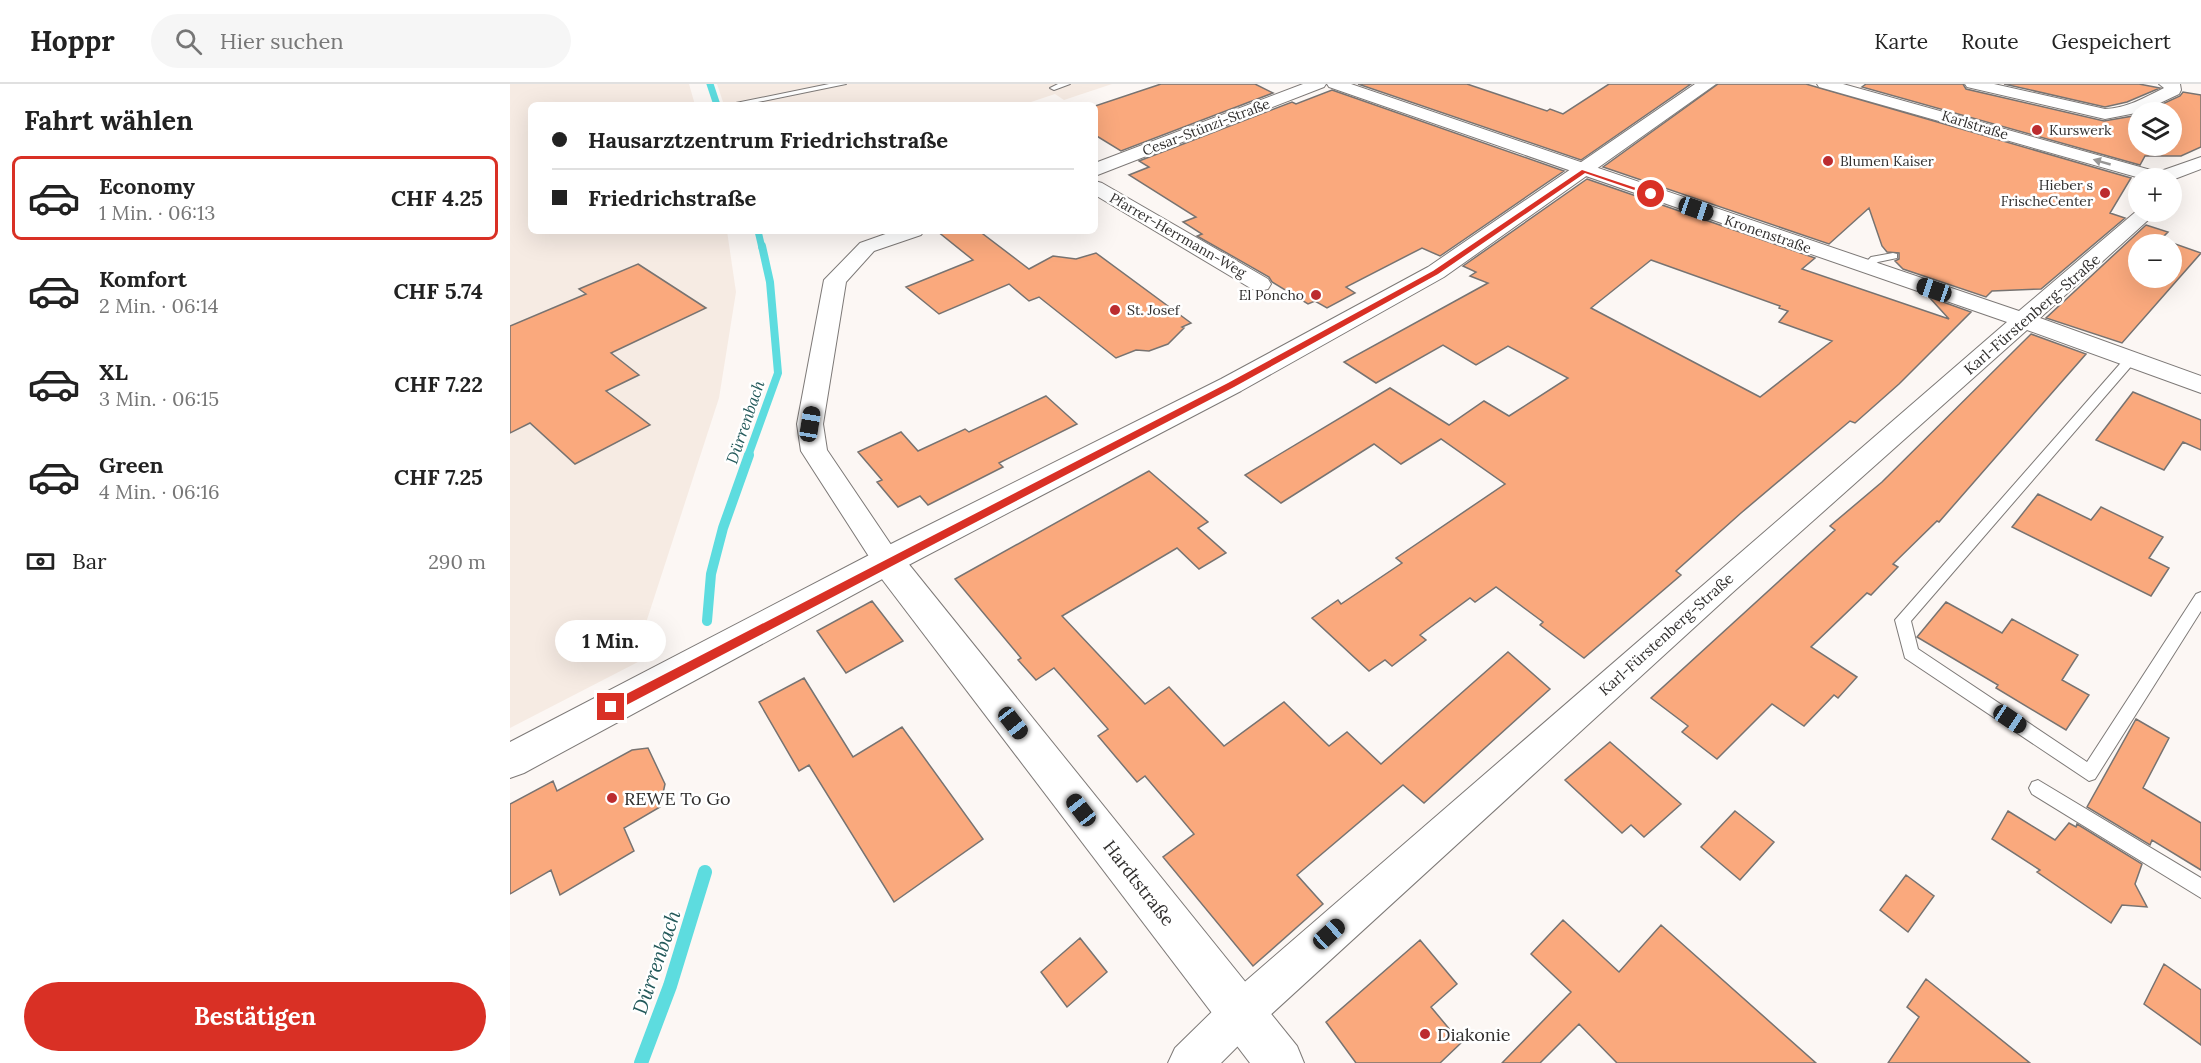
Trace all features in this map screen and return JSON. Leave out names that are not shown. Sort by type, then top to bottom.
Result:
[{"type":"main road","points":[[510,761],[887,561],[1231,385],[1436,272],[1707,84]]},
{"type":"main road","name":"Hardtstraße","points":[[887,561],[1280,1063]]},
{"type":"street","name":"Cesar-Stünzi-Straße","points":[[1098,169],[1318,84]]},
{"type":"street","name":"Kronenstraße","points":[[1335,84],[2025,321],[2201,385]]},
{"type":"street","name":"Karlstraße","points":[[1825,84],[2128,169]]},
{"type":"street","points":[[1938,114],[1965,90],[2114,115],[2131,110],[2174,90],[2173,86],[2167,84]]},
{"type":"street","points":[[2182,170],[2201,163]]},
{"type":"street","name":"Pfarrer-Herrmann-Weg","points":[[1098,189],[1260,284]]},
{"type":"street","name":"Karl-Fürstenberg-Straße","points":[[1190,1063],[1240,1014],[1721,585],[2136,222]]},
{"type":"street","points":[[887,561],[814,451],[810,424],[827,315],[835,280],[867,247],[905,234]]},
{"type":"lane","points":[[746,102],[842,84]]},
{"type":"lane","points":[[1054,88],[1066,84]]},
{"type":"lane","points":[[1866,267],[1875,259],[1893,256]]},
{"type":"lane","points":[[2130,360],[1903,620],[1911,653],[2089,773],[2201,598]]},
{"type":"lane","points":[[2038,788],[2201,889]]},
{"type":"shaded area","points":[[510,84],[689,84],[694,102],[528,102],[528,234],[727,234],[736,292],[719,398],[643,632],[638,662],[510,728]]},
{"type":"shaded area","points":[[717,84],[1112,84],[1064,100],[1055,94],[1031,102],[723,102]]},
{"type":"building","points":[[1161,84],[1255,84],[1273,93],[1121,151],[1098,137],[1098,105]]},
{"type":"building","points":[[1358,84],[1467,84],[1547,111],[1550,109],[1563,114],[1609,84],[1691,84],[1581,160]]},
{"type":"building","points":[[1718,84],[1806,84],[2128,177],[2128,183],[2110,213],[2125,218],[2041,289],[1992,291],[1986,297],[1903,269],[1895,261],[1899,259],[1899,253],[1887,252],[1882,246],[1869,208],[1829,244],[1603,167]]},
{"type":"building","points":[[1866,84],[1963,84],[1966,89],[2104,121],[2128,117],[2128,156],[2145,156],[2140,165],[1862,87]]},
{"type":"building","points":[[2004,84],[2139,84],[2160,88],[2127,102],[2105,107]]},
{"type":"building","points":[[1332,90],[1564,171],[1440,256],[1422,248],[1346,287],[1355,293],[1327,308],[1315,301],[1308,304],[1272,282],[1269,277],[1197,236],[1202,234],[1183,222],[1196,217],[1129,175],[1149,167],[1139,161],[1292,102],[1296,104]]},
{"type":"building","points":[[2183,92],[2201,95],[2201,147],[2182,156],[2182,102],[2167,102],[2180,96]]},
{"type":"building","points":[[1587,179],[1815,258],[1802,269],[1949,319],[1929,297],[1971,312],[1899,384],[1855,423],[1850,421],[1741,513],[1676,571],[1681,575],[1584,658],[1540,625],[1543,622],[1496,587],[1475,602],[1470,598],[1420,635],[1426,640],[1392,666],[1385,660],[1369,671],[1312,618],[1338,600],[1341,604],[1402,563],[1396,558],[1505,484],[1441,439],[1401,464],[1374,444],[1281,503],[1245,475],[1390,388],[1449,425],[1484,401],[1509,416],[1568,378],[1508,346],[1476,365],[1443,345],[1376,383],[1344,362],[1488,283],[1470,276],[1476,272],[1463,266]],"holes":[[[1651,260],[1780,306],[1779,308],[1788,311],[1779,322],[1832,341],[1760,397],[1591,308]]]},
{"type":"building","points":[[2146,225],[2168,232],[2166,234],[2136,234]]},
{"type":"building","name":"St. Josef","points":[[941,234],[983,234],[1029,269],[1053,256],[1076,259],[1096,253],[1191,323],[1182,327],[1184,328],[1168,344],[1149,351],[1136,350],[1116,358],[1039,297],[1029,301],[1009,284],[939,314],[906,287],[973,260]]},
{"type":"building","points":[[2128,242],[2128,288],[2170,288],[2122,343],[2046,318]]},
{"type":"building","points":[[2182,246],[2201,253],[2182,275]]},
{"type":"building","points":[[638,264],[706,308],[611,353],[639,375],[606,391],[650,425],[575,464],[530,423],[510,433],[510,326],[586,294],[579,289]]},
{"type":"building","points":[[2031,334],[2086,354],[1939,522],[1937,521],[1893,564],[1898,567],[1871,595],[1867,593],[1811,647],[1857,677],[1838,698],[1834,695],[1804,726],[1772,704],[1717,759],[1682,732],[1688,726],[1651,698],[1835,530],[1830,526],[1882,482]]},
{"type":"building","points":[[2133,392],[2201,420],[2201,450],[2183,442],[2164,470],[2096,440]]},
{"type":"building","points":[[1046,396],[1077,424],[999,463],[1003,467],[928,505],[920,496],[898,507],[877,482],[882,480],[858,452],[901,432],[918,451],[965,429],[969,432]]},
{"type":"building","points":[[1149,471],[1208,522],[1198,528],[1226,553],[1199,569],[1177,548],[1062,616],[1145,704],[1169,687],[1224,746],[1284,702],[1329,746],[1347,732],[1381,764],[1508,652],[1550,689],[1424,803],[1403,785],[1297,875],[1323,904],[1253,966],[1163,857],[1194,834],[1145,776],[1137,782],[1098,736],[1108,729],[1054,668],[1036,680],[1018,660],[1021,658],[955,579]]},
{"type":"building","points":[[2038,494],[2091,520],[2101,507],[2163,537],[2149,558],[2169,568],[2151,596],[2012,527]]},
{"type":"building","points":[[872,601],[903,641],[846,673],[817,631]]},
{"type":"building","points":[[1946,602],[2002,633],[2012,619],[2078,655],[2062,680],[2089,695],[2066,730],[1996,688],[1998,685],[1917,637]]},
{"type":"building","points":[[804,678],[853,757],[902,727],[983,839],[894,902],[809,765],[799,771],[759,702]]},
{"type":"building","points":[[2136,719],[2169,738],[2143,788],[2201,823],[2201,870],[2152,840],[2150,845],[2087,807]]},
{"type":"building","points":[[1610,742],[1681,804],[1644,837],[1631,825],[1622,833],[1565,780]]},
{"type":"building","points":[[648,748],[665,784],[660,807],[624,828],[634,851],[560,895],[551,870],[510,894],[510,804],[553,781],[557,791],[632,750]]},
{"type":"building","points":[[1735,811],[1774,842],[1740,880],[1701,847]]},
{"type":"building","points":[[2008,811],[2055,840],[2069,823],[2076,827],[2077,824],[2142,864],[2135,884],[2147,907],[2122,905],[2111,923],[2037,872],[2040,870],[1992,839]]},
{"type":"building","points":[[1906,875],[1934,896],[1908,932],[1880,910]]},
{"type":"building","points":[[1563,920],[1619,972],[1661,925],[1816,1063],[1617,1063],[1579,1024],[1540,1063],[1502,1063],[1571,992],[1531,954]]},
{"type":"building","points":[[1080,938],[1107,972],[1067,1007],[1041,972]]},
{"type":"building","points":[[1420,940],[1457,984],[1431,1007],[1461,1043],[1440,1063],[1356,1063],[1326,1022]]},
{"type":"building","points":[[2164,964],[2201,990],[2201,1045],[2144,1004]]},
{"type":"building","points":[[1926,979],[2030,1063],[1888,1063],[1919,1017],[1907,1007]]},
{"type":"waterway","name":"Dürrenbach","points":[[710,84],[716,102]]},
{"type":"waterway","name":"Dürrenbach","points":[[759,234],[762,248]]},
{"type":"waterway","name":"Dürrenbach","points":[[748,456],[778,373],[770,282],[762,246]]},
{"type":"waterway","name":"Dürrenbach","points":[[707,621],[711,574],[723,528],[749,455]]},
{"type":"waterway","name":"Dürrenbach","points":[[641,1063],[670,986],[705,872]]},
{"type":"place","name":"Kurswerk","points":[[2037,130]]},
{"type":"place","name":"Blumen Kaiser","points":[[1828,161]]},
{"type":"place","name":"Hieber s FrischeCenter","points":[[2105,193]]},
{"type":"place","name":"El Poncho","points":[[1316,295]]},
{"type":"place","name":"St. Josef","points":[[1115,310]]},
{"type":"place","name":"REWE To Go","points":[[612,798]]},
{"type":"place","name":"Diakonie","points":[[1425,1034]]},
{"type":"route","points":[[611,707],[887,561],[1231,385],[1436,272],[1584,171],[1651,194]]}]
